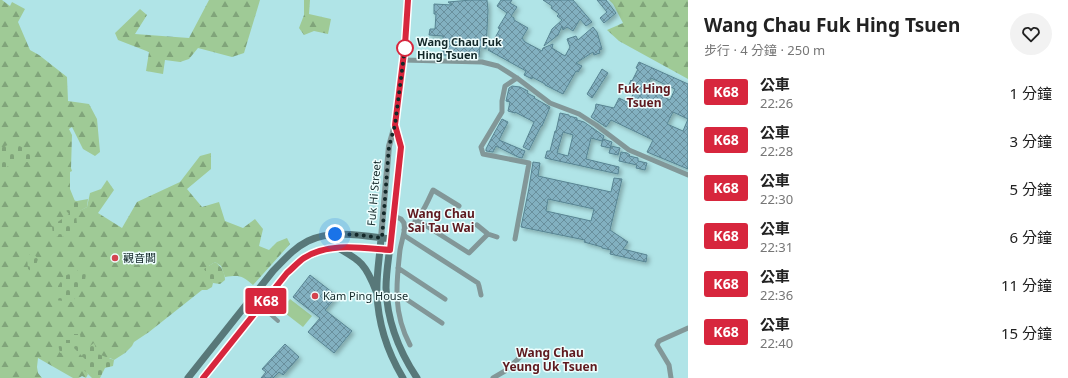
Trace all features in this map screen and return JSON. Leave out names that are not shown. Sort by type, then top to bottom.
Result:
[{"type":"main road","points":[[188,378],[273,271],[297,248],[309,241],[335,234],[360,235],[391,239]]},
{"type":"main road","name":"Fuk Hi Street","points":[[382,238],[377,293],[380,319],[394,364],[403,378]]},
{"type":"main road","name":"Fuk Hi Street","points":[[391,239],[386,288],[390,318],[398,345],[417,378]]},
{"type":"main road","points":[[336,247],[351,255],[365,267],[377,293]]},
{"type":"main road","points":[[203,378],[287,273],[304,258],[320,251],[336,247],[390,250]]},
{"type":"street","name":"Fuk Hi Street","points":[[382,238],[389,146],[395,125],[403,60],[408,0]]},
{"type":"street","points":[[403,60],[482,62],[498,66],[550,103],[579,114],[629,150],[688,175]]},
{"type":"street","points":[[515,239],[529,163],[483,154],[481,147],[502,112],[502,101],[505,86],[516,78]]},
{"type":"street","name":"Fuk Hi Street","points":[[391,239],[401,147],[395,125]]},
{"type":"street","points":[[404,232],[417,220],[427,204],[433,190],[460,206]]},
{"type":"street","points":[[394,216],[404,222],[404,232],[401,242],[398,268],[397,303],[399,317],[410,345]]},
{"type":"street","points":[[417,220],[469,253],[488,234]]},
{"type":"street","points":[[477,226],[488,234],[497,237]]},
{"type":"street","points":[[404,232],[405,236],[478,284],[481,295]]},
{"type":"street","points":[[398,268],[445,298]]},
{"type":"street","points":[[397,293],[442,323]]},
{"type":"street","points":[[261,306],[278,321]]},
{"type":"street","points":[[671,378],[668,365],[657,345],[659,341],[688,328]]},
{"type":"street","points":[[493,378],[505,371],[519,358]]},
{"type":"green space","points":[[0,0],[10,6],[12,2],[25,9],[18,22],[30,50],[39,55],[67,77],[68,101],[89,104],[97,119],[100,152],[95,156],[83,149],[72,127],[69,129],[72,135],[72,171],[70,172],[70,189],[79,211],[87,207],[90,193],[101,189],[107,180],[114,190],[98,213],[122,228],[137,202],[180,182],[200,156],[211,153],[211,169],[187,189],[202,207],[219,202],[225,221],[243,228],[255,219],[263,229],[259,246],[269,250],[277,242],[287,238],[290,244],[253,285],[240,276],[225,277],[221,266],[215,262],[209,266],[213,283],[212,287],[207,290],[202,290],[134,342],[125,353],[114,360],[110,358],[87,373],[86,378],[82,376],[79,378],[73,378],[38,358],[38,373],[42,378],[0,378]]},
{"type":"green space","points":[[209,0],[260,0],[244,53],[232,57],[198,48],[189,59],[180,62],[165,60],[163,74],[146,71],[149,52],[118,40],[115,33],[140,9],[147,15],[135,34],[189,38]]},
{"type":"green space","points":[[304,0],[310,0],[309,14],[331,19],[328,34],[314,31],[304,35],[299,28],[304,15]]},
{"type":"green space","points":[[609,0],[688,0],[688,79],[619,41],[607,30],[623,23],[613,4]]},
{"type":"green space","points":[[13,143],[34,153],[31,162],[15,162],[5,168],[0,167],[0,148]]},
{"type":"green space","points":[[65,199],[77,201],[88,199],[87,207],[76,213],[77,225],[62,237],[53,236],[52,226],[69,214],[62,206]]},
{"type":"green space","points":[[33,253],[38,259],[35,268],[31,271],[28,269],[27,256]]},
{"type":"green space","points":[[215,262],[221,267],[224,274],[225,280],[220,284],[213,283],[204,269]]},
{"type":"green space","points":[[87,267],[84,287],[72,302],[55,300],[54,293],[64,276]]},
{"type":"green space","points":[[290,299],[312,316],[303,327],[281,310]]},
{"type":"green space","points":[[72,334],[80,334],[81,342],[87,348],[94,343],[98,354],[114,360],[113,366],[105,368],[100,378],[92,378],[80,366],[85,359],[74,348],[60,353],[57,340],[70,340]]},
{"type":"building","points":[[487,0],[488,10],[486,49],[480,46],[479,57],[443,55],[443,36],[429,35],[430,29],[435,29],[436,14],[434,14],[434,4],[452,5],[448,2]]},
{"type":"building","points":[[501,0],[512,0],[510,3],[517,7],[511,16],[514,20],[528,28],[522,38],[525,42],[542,51],[543,48],[553,44],[552,48],[565,56],[570,47],[567,39],[576,36],[578,40],[593,27],[597,32],[602,49],[599,50],[600,53],[594,55],[593,52],[576,63],[582,66],[578,72],[576,71],[563,94],[532,77],[532,79],[524,75],[526,71],[488,50],[507,13],[497,6]]},
{"type":"building","points":[[543,0],[573,0],[592,22],[586,26],[580,19],[573,31],[567,27],[563,30],[562,26],[558,35],[544,46],[552,29],[562,20],[557,16],[559,14],[551,8],[552,6]]},
{"type":"building","points":[[597,0],[606,0],[616,13],[604,23],[600,18],[607,12]]},
{"type":"building","points":[[639,62],[688,84],[688,119],[688,169],[647,152],[653,140],[611,120],[606,127],[591,117],[595,110],[596,104],[614,108],[619,98],[629,103],[634,92],[627,89],[638,69],[636,68]],"holes":[[[651,78],[675,89],[670,100],[646,88]],[[673,112],[688,119],[683,131],[667,124]]]},
{"type":"building","points":[[602,69],[608,73],[592,98],[587,94]]},
{"type":"building","points":[[512,86],[520,87],[528,91],[527,93],[550,107],[529,150],[523,147],[534,122],[515,112],[508,111],[510,102],[506,101],[509,88]]},
{"type":"building","points":[[560,113],[577,118],[577,120],[584,122],[604,136],[602,141],[591,138],[586,159],[619,167],[618,174],[545,158],[547,151],[550,151]],"holes":[[[563,132],[573,135],[568,156],[557,153]]]},
{"type":"building","points":[[502,119],[508,122],[499,140],[525,151],[522,158],[496,146],[493,152],[486,151]]},
{"type":"building","points":[[603,139],[612,142],[610,148],[601,146]]},
{"type":"building","points":[[611,146],[620,148],[618,155],[609,153]]},
{"type":"building","points":[[621,152],[638,158],[638,161],[647,163],[645,170],[636,168],[637,165],[619,161]]},
{"type":"building","points":[[533,162],[540,163],[538,176],[611,192],[614,178],[622,179],[610,230],[628,242],[623,249],[647,255],[646,262],[610,254],[611,250],[584,242],[585,240],[521,227]],"holes":[[[548,199],[594,209],[591,221],[546,211]]]},
{"type":"building","points":[[310,275],[337,296],[325,310],[352,331],[334,353],[308,332],[320,318],[293,297]]},
{"type":"building","points":[[285,344],[299,357],[283,375],[279,372],[273,378],[261,378],[266,372],[262,369]]},
{"type":"bus line","name":"K68","points":[[203,378],[287,273],[304,258],[320,251],[336,247],[364,247],[390,250],[401,147],[395,125],[405,45],[408,0]]},
{"type":"place","name":"Wang Chau Fuk Hing Tsuen","points":[[405,48]]},
{"type":"place","name":"觀音閣","points":[[115,258]]},
{"type":"place","name":"Kam Ping House","points":[[315,296]]},
{"type":"district","name":"Fuk Hing Tsuen","points":[[644,96]]},
{"type":"district","name":"Wang Chau Sai Tau Wai","points":[[441,221]]},
{"type":"district","name":"Wang Chau Yeung Uk Tsuen","points":[[550,360]]},
{"type":"route","points":[[335,234],[382,238],[389,146],[395,125],[405,48]]}]
